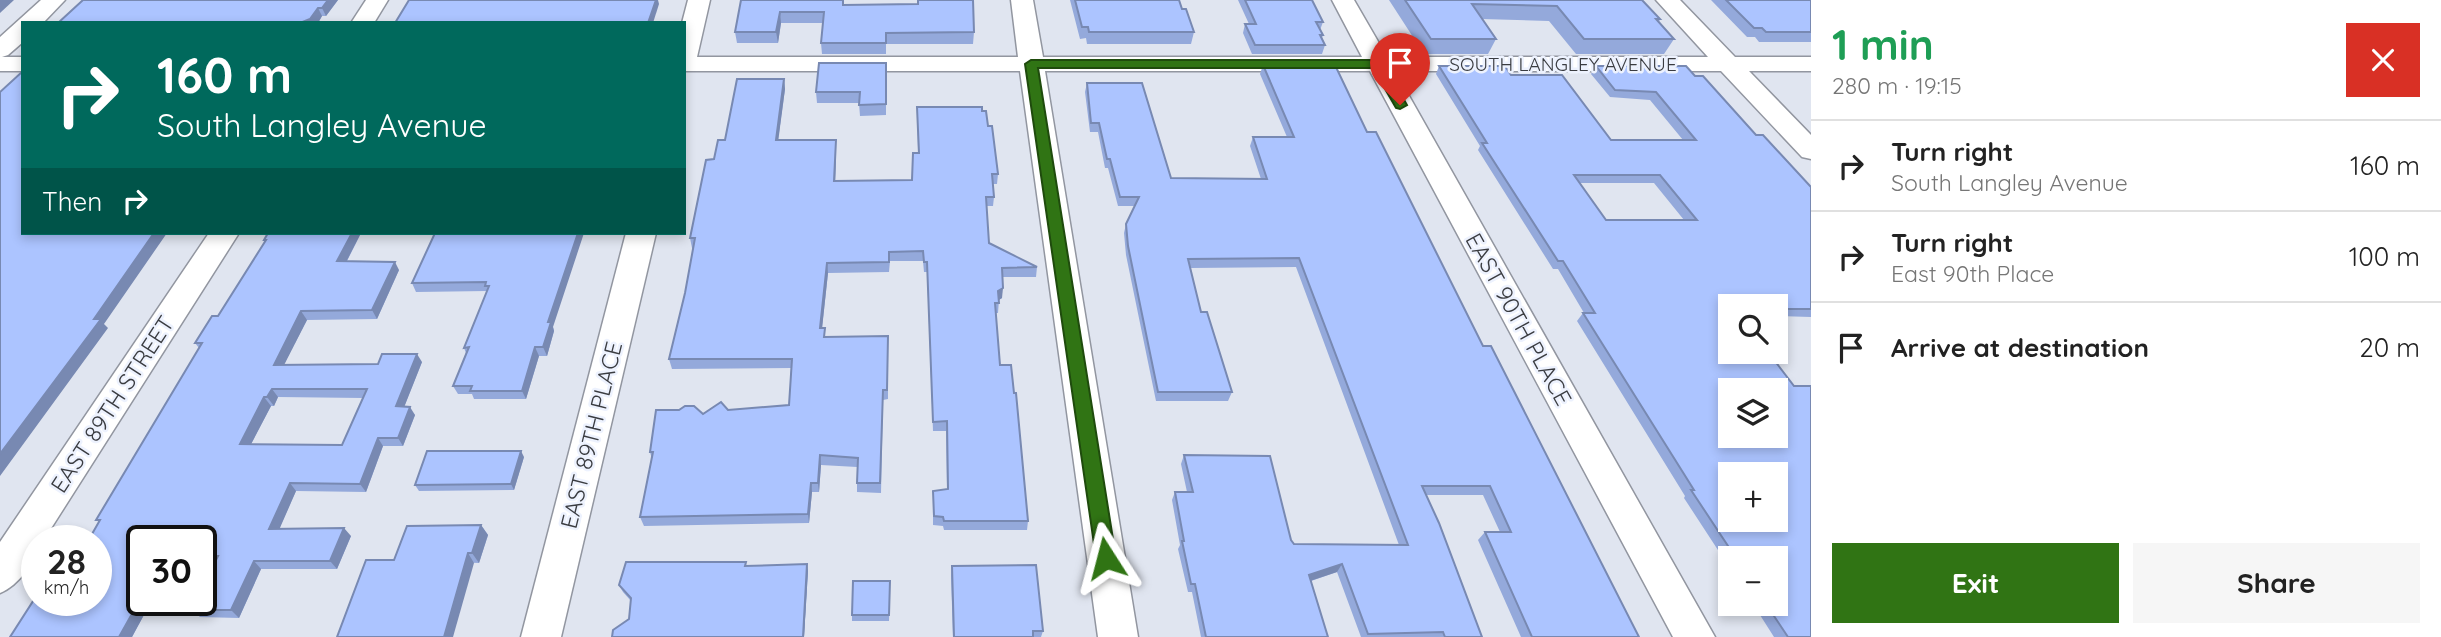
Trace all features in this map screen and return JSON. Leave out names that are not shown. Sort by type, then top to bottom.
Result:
[{"type":"street","points":[[31,21],[54,0]]},
{"type":"street","points":[[363,21],[377,0]]},
{"type":"street","points":[[686,51],[699,0]]},
{"type":"street","points":[[1021,0],[1118,637]]},
{"type":"street","name":"EAST 90TH PLACE","points":[[1343,0],[1695,637]]},
{"type":"street","points":[[1667,0],[1811,151]]},
{"type":"street","points":[[0,50],[21,31]]},
{"type":"street","points":[[0,64],[21,64]]},
{"type":"street","name":"SOUTH LANGLEY AVENUE","points":[[686,64],[1811,64]]},
{"type":"street","name":"EAST 89TH STREET","points":[[0,575],[223,235]]},
{"type":"street","name":"EAST 89TH PLACE","points":[[541,637],[641,235]]},
{"type":"building","points":[[83,0],[328,0],[305,21],[60,21]]},
{"type":"building","points":[[409,0],[656,0],[649,21],[396,21]]},
{"type":"building","points":[[741,0],[843,0],[843,5],[918,4],[918,0],[973,0],[974,32],[886,33],[886,43],[821,43],[824,12],[780,12],[776,32],[735,32]]},
{"type":"building","points":[[1075,0],[1179,0],[1182,9],[1186,9],[1194,32],[1089,32],[1088,27],[1082,27]]},
{"type":"building","points":[[1245,0],[1312,0],[1323,22],[1316,22],[1325,45],[1255,45],[1245,24],[1256,24]]},
{"type":"building","points":[[1405,0],[1642,0],[1674,39],[1584,39],[1557,6],[1472,4],[1496,39],[1431,39]]},
{"type":"building","points":[[1726,0],[1811,0],[1811,32],[1766,32],[1762,28],[1754,28]]},
{"type":"building","points":[[819,63],[886,63],[886,104],[859,105],[860,92],[816,92]]},
{"type":"building","points":[[1263,65],[1335,65],[1367,132],[1376,132],[1483,346],[1491,346],[1639,637],[1532,637],[1485,532],[1511,532],[1490,486],[1422,486],[1439,523],[1482,637],[1445,637],[1443,632],[1368,634],[1342,564],[1309,575],[1328,637],[1206,637],[1195,584],[1191,584],[1175,492],[1193,492],[1184,455],[1270,456],[1294,544],[1408,545],[1299,258],[1188,259],[1201,312],[1207,312],[1232,392],[1158,392],[1128,246],[1126,224],[1139,197],[1120,197],[1110,159],[1107,159],[1099,123],[1091,123],[1087,83],[1142,83],[1171,178],[1267,179],[1253,137],[1294,137]]},
{"type":"building","points":[[1439,66],[1505,66],[1511,75],[1562,75],[1611,140],[1696,140],[1656,92],[1615,90],[1596,66],[1686,66],[1695,76],[1703,76],[1756,135],[1763,135],[1811,187],[1811,309],[1788,309],[1788,294],[1718,294],[1718,364],[1777,364],[1788,378],[1718,378],[1718,448],[1788,448],[1788,378],[1794,386],[1811,386],[1811,637],[1788,637],[1774,616],[1788,616],[1788,546],[1728,546],[1719,532],[1788,532],[1788,462],[1718,462],[1718,531],[1583,313],[1595,313],[1563,261],[1558,261],[1482,143],[1487,143]],"holes":[[[1574,175],[1660,175],[1697,220],[1606,220]]]},
{"type":"building","points":[[21,73],[21,235],[153,235],[94,319],[101,319],[0,454],[0,92]]},
{"type":"building","points":[[737,79],[784,79],[776,140],[836,140],[834,181],[912,180],[913,153],[919,153],[917,107],[982,107],[982,111],[986,111],[988,126],[992,126],[998,174],[992,174],[994,197],[986,197],[989,243],[1037,267],[1002,268],[1003,288],[998,291],[999,303],[995,303],[1000,365],[1011,365],[1016,393],[1028,521],[944,521],[943,517],[934,516],[933,491],[948,489],[947,421],[933,422],[927,262],[924,262],[923,251],[889,252],[889,262],[827,263],[820,328],[825,328],[824,337],[888,336],[880,483],[857,483],[858,458],[820,455],[818,483],[811,483],[808,514],[640,517],[653,452],[650,452],[656,410],[679,410],[685,406],[694,406],[703,414],[721,402],[728,410],[789,405],[792,359],[669,359],[685,293],[695,238],[690,238],[706,160],[714,159],[718,140],[725,140]]},
{"type":"building","points":[[267,235],[351,235],[337,261],[395,262],[372,310],[301,311],[274,365],[378,364],[382,354],[417,354],[396,406],[410,407],[398,438],[378,438],[360,484],[290,483],[269,529],[344,528],[330,561],[254,561],[231,610],[217,610],[217,525],[126,525],[126,616],[131,616],[119,637],[10,637],[24,616],[112,616],[112,525],[97,525],[100,520],[96,520],[202,343],[195,343],[212,316],[218,316]],"holes":[[[272,389],[367,389],[342,445],[240,444],[264,397],[267,397]]]},
{"type":"building","points":[[434,235],[577,235],[548,322],[551,322],[543,347],[535,347],[522,391],[470,391],[472,386],[453,386],[469,347],[464,348],[489,286],[485,286],[486,282],[412,283]]},
{"type":"building","points":[[427,451],[521,451],[511,484],[415,485]]},
{"type":"building","points":[[481,525],[472,553],[468,553],[444,637],[337,637],[366,560],[394,560],[407,526]]},
{"type":"building","points":[[626,562],[746,562],[745,566],[807,564],[803,637],[612,637],[613,630],[629,619],[631,598],[619,585]]},
{"type":"building","points":[[1036,565],[1043,631],[1033,631],[1033,637],[954,637],[952,566]]},
{"type":"building","points":[[853,581],[890,581],[889,615],[852,615]]},
{"type":"route","points":[[1106,558],[1031,64],[1378,64],[1400,105]]}]
